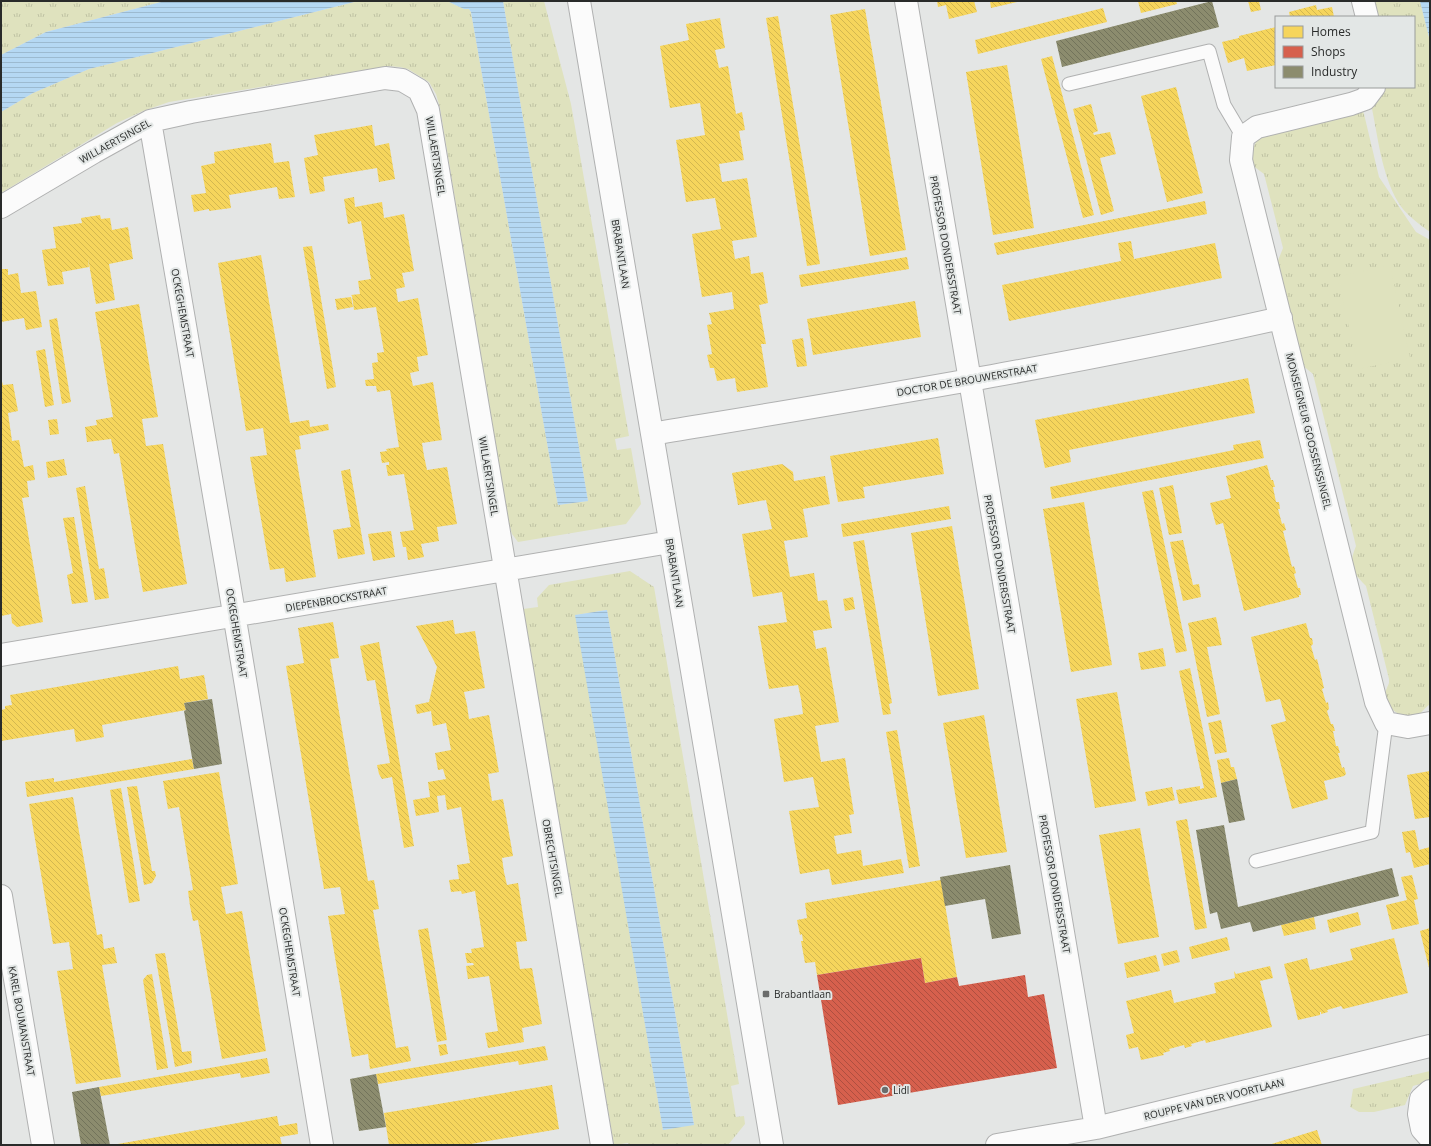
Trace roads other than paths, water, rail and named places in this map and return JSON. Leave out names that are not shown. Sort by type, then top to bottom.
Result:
[{"type":"street","name":"BRABANTLAAN","points":[[579,1],[772,1145]]},
{"type":"street","name":"PROFESSOR DONDERSSTRAAT","points":[[906,1],[1096,1128]]},
{"type":"street","points":[[1363,1],[1367,16]]},
{"type":"street","name":"WILLAERTSINGEL","points":[[1,207],[150,121],[191,112],[385,78],[402,80],[419,90],[428,110],[505,570]]},
{"type":"street","points":[[1243,137],[1257,127],[1351,104],[1365,99],[1373,88]]},
{"type":"street","name":"OCKEGHEMSTRAAT","points":[[150,121],[322,1145]]},
{"type":"street","name":"MONSEIGNEUR GOOSSENSSINGEL","points":[[1243,137],[1242,160],[1376,702],[1386,723]]},
{"type":"street","name":"DOCTOR DE BROUWERSTRAAT","points":[[652,434],[969,380],[1281,318]]},
{"type":"street","name":"DIEPENBROCKSTRAAT","points":[[1,655],[670,542]]},
{"type":"street","name":"OBRECHTSINGEL","points":[[505,570],[602,1145]]},
{"type":"street","points":[[1386,723],[1408,727],[1430,723]]},
{"type":"street","name":"KAREL BOUMANSTRAAT","points":[[1,896],[43,1145]]},
{"type":"street","name":"ROUPPE VAN DER VOORTLAAN","points":[[996,1145],[1096,1128],[1430,1046]]},
{"type":"street","points":[[1430,1091],[1421,1099],[1419,1114],[1422,1129],[1430,1138]]},
{"type":"lane","points":[[1069,84],[1209,51],[1224,105],[1243,137]]},
{"type":"lane","points":[[1256,861],[1372,832],[1386,723]]},
{"type":"water","points":[[165,1],[358,1],[89,69],[33,93],[1,112],[1,55],[46,32]]},
{"type":"water","points":[[447,1],[503,1],[588,501],[558,505],[471,12],[469,9],[464,9]]},
{"type":"water","points":[[1420,1],[1430,1],[1430,41]]},
{"type":"water","points":[[607,610],[694,1125],[663,1130],[575,615]]},
{"type":"place","name":"Brabantlaan","points":[[766,994]]},
{"type":"place","name":"Lidl","points":[[885,1090]]}]
